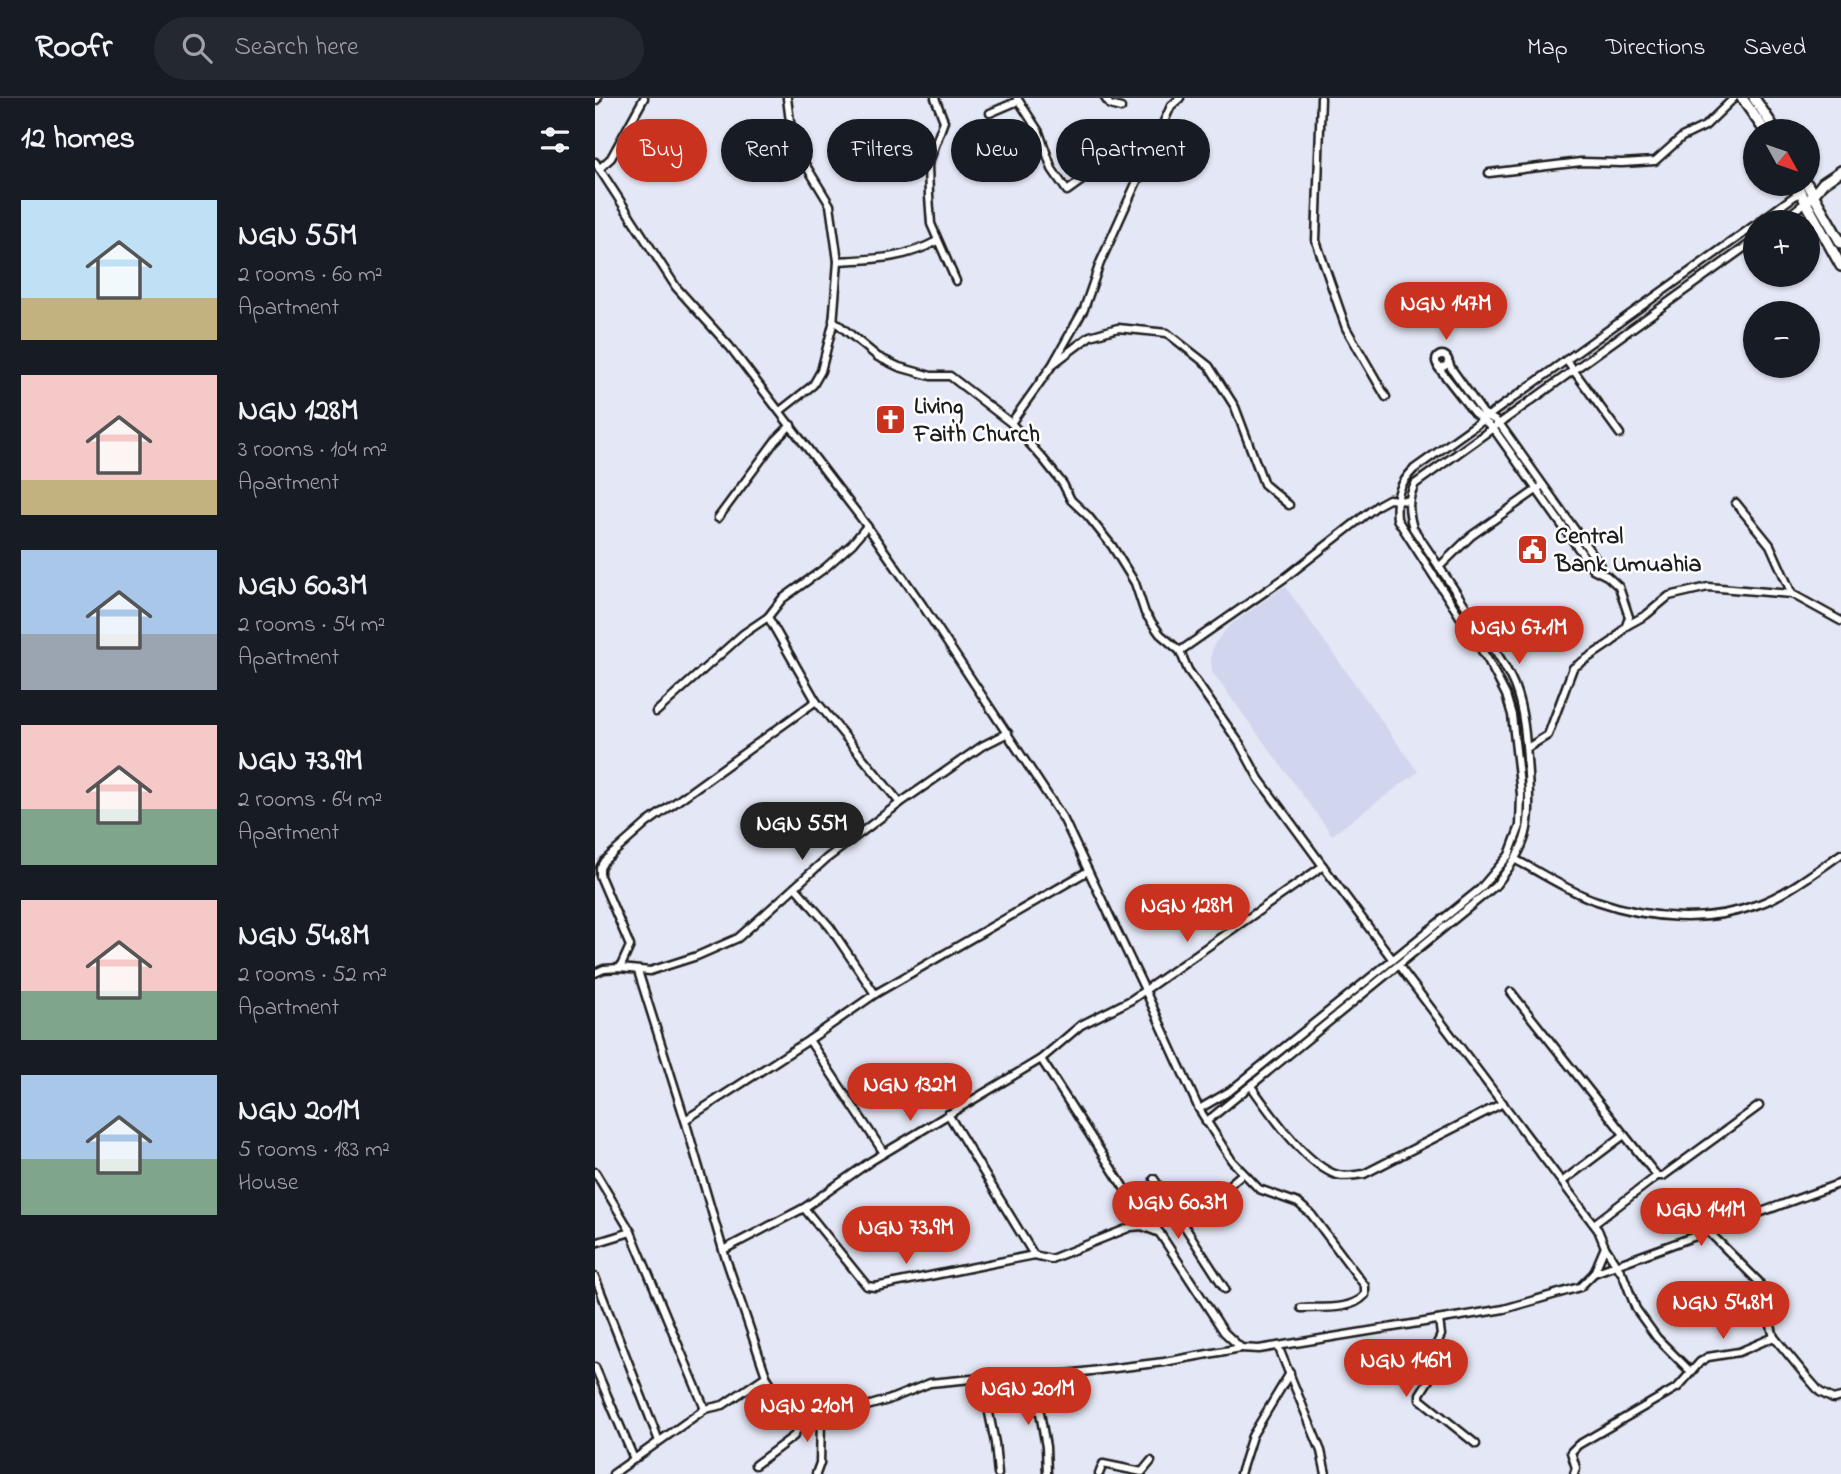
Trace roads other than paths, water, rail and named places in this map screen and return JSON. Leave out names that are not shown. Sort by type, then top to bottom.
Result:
[{"type":"street","points":[[599,169],[611,159],[644,98]]},
{"type":"street","points":[[780,411],[817,380],[834,320],[838,261],[829,205],[792,137],[787,98]]},
{"type":"street","points":[[935,98],[944,121],[928,165],[931,224],[956,281]]},
{"type":"street","points":[[1105,98],[1110,105],[1121,108]]},
{"type":"street","points":[[1165,119],[1171,106],[1180,98]]},
{"type":"street","points":[[1321,98],[1316,242],[1346,328],[1386,397]]},
{"type":"street","points":[[1489,173],[1581,162],[1655,161],[1682,137],[1705,126],[1734,98]]},
{"type":"street","points":[[1741,98],[1756,119]]},
{"type":"street","points":[[1753,98],[1768,119]]},
{"type":"street","points":[[990,113],[1018,100],[1039,132],[1056,175]]},
{"type":"street","points":[[595,162],[676,287],[730,346],[867,526],[1064,820],[1206,1122],[1242,1174],[1259,1189],[1298,1203],[1311,1214],[1365,1286],[1365,1295],[1360,1300],[1340,1306],[1301,1308]]},
{"type":"street","points":[[1820,187],[1841,172]]},
{"type":"street","points":[[1061,182],[1067,191],[1080,182]]},
{"type":"street","points":[[1011,423],[1053,364],[1084,309],[1100,263],[1137,182]]},
{"type":"street","points":[[1774,210],[1791,196]]},
{"type":"street","points":[[1805,196],[1841,266]]},
{"type":"street","points":[[1796,210],[1813,196]]},
{"type":"street","points":[[1815,196],[1841,243]]},
{"type":"street","points":[[1199,1109],[1230,1091],[1448,915],[1491,878],[1514,843],[1522,809],[1512,715],[1497,674],[1397,519],[1397,499],[1403,479],[1484,418],[1743,234]]},
{"type":"street","points":[[838,261],[889,258],[918,251],[937,241]]},
{"type":"street","points":[[1206,1122],[1495,886],[1523,848],[1529,820],[1527,748],[1521,707],[1498,655],[1413,528],[1408,511],[1415,484],[1743,249]]},
{"type":"street","points":[[834,320],[878,358],[931,376],[950,376],[1011,423],[1044,460],[1072,500],[1112,546],[1135,583],[1145,613],[1160,634],[1180,651],[1188,670],[1240,744],[1259,779],[1393,960]]},
{"type":"street","points":[[1053,364],[1090,336],[1118,328],[1167,333],[1209,366],[1235,407],[1264,484],[1289,505]]},
{"type":"street","points":[[1484,418],[1448,360],[1444,355],[1439,356],[1435,361],[1439,367],[1484,418],[1493,428],[1540,488]]},
{"type":"street","points":[[1566,360],[1620,434]]},
{"type":"street","points":[[1484,418],[1499,423],[1593,569],[1619,587],[1629,617],[1626,626]]},
{"type":"street","points":[[719,518],[775,441],[791,425]]},
{"type":"street","points":[[1439,566],[1471,536],[1540,488]]},
{"type":"street","points":[[1180,651],[1286,577],[1378,505],[1389,499],[1409,501]]},
{"type":"street","points":[[1737,503],[1770,545],[1792,594]]},
{"type":"street","points":[[656,712],[743,634],[768,617],[782,599],[825,568],[852,544],[867,526]]},
{"type":"street","points":[[1527,748],[1548,735],[1573,668],[1669,596],[1708,587],[1792,594],[1841,621]]},
{"type":"street","points":[[768,617],[816,701],[900,803]]},
{"type":"street","points":[[620,968],[630,946],[600,876],[604,861],[647,823],[816,701]]},
{"type":"street","points":[[595,973],[604,969],[620,968],[650,971],[698,956],[738,938],[826,859],[982,746],[1008,733]]},
{"type":"street","points":[[1516,860],[1594,900],[1658,916],[1691,918],[1761,904],[1841,854]]},
{"type":"street","points":[[723,1250],[804,1208],[884,1153],[1041,1059],[1081,1025],[1131,1000],[1323,866]]},
{"type":"street","points":[[685,1120],[810,1040],[875,994],[1088,871]]},
{"type":"street","points":[[795,887],[831,927],[875,994]]},
{"type":"street","points":[[1448,915],[1454,921]]},
{"type":"street","points":[[1399,966],[1594,1224],[1623,1275],[1636,1309],[1657,1338],[1691,1372]]},
{"type":"street","points":[[638,971],[723,1250],[767,1376],[786,1408],[802,1419],[821,1419],[888,1400],[930,1384],[982,1378],[1034,1378],[1164,1362],[1504,1309],[1580,1287],[1594,1273],[1605,1247]]},
{"type":"street","points":[[1511,992],[1657,1176]]},
{"type":"street","points":[[1298,1036],[1304,1043]]},
{"type":"street","points":[[810,1040],[884,1153]]},
{"type":"street","points":[[1041,1059],[1126,1191],[1160,1233],[1224,1332],[1241,1348]]},
{"type":"street","points":[[1251,1086],[1294,1143],[1333,1174],[1345,1176],[1364,1174],[1503,1103]]},
{"type":"street","points":[[1594,1224],[1657,1176],[1663,1176],[1759,1106]]},
{"type":"street","points":[[948,1114],[1034,1255]]},
{"type":"street","points":[[1563,1181],[1624,1135]]},
{"type":"street","points":[[595,1172],[597,1182],[631,1232],[705,1409]]},
{"type":"street","points":[[1183,1224],[1242,1174]]},
{"type":"street","points":[[1154,1179],[1225,1289]]},
{"type":"street","points":[[1594,1273],[1841,1183]]},
{"type":"street","points":[[804,1208],[867,1286],[875,1287],[1034,1255],[1051,1259],[1131,1227],[1142,1227],[1160,1233]]},
{"type":"street","points":[[1708,1231],[1759,1282],[1774,1337],[1820,1392],[1833,1399],[1841,1397]]},
{"type":"street","points":[[595,1243],[631,1232]]},
{"type":"street","points":[[595,1277],[659,1441]]},
{"type":"street","points":[[1439,1320],[1441,1335],[1430,1358],[1432,1375],[1420,1394],[1420,1399],[1476,1444]]},
{"type":"street","points":[[1574,1474],[1576,1468],[1571,1456],[1574,1449],[1610,1425],[1678,1387],[1707,1357],[1739,1352],[1774,1337]]},
{"type":"street","points":[[1278,1346],[1321,1451],[1326,1474]]},
{"type":"street","points":[[595,1367],[634,1459]]},
{"type":"street","points":[[1240,1474],[1252,1436],[1290,1373]]},
{"type":"street","points":[[613,1474],[705,1409],[723,1405],[767,1376]]},
{"type":"street","points":[[982,1378],[995,1443],[998,1474]]},
{"type":"street","points":[[1034,1378],[1046,1447],[1047,1474]]},
{"type":"street","points":[[595,1390],[603,1385]]},
{"type":"street","points":[[755,1465],[794,1436],[802,1419]]},
{"type":"street","points":[[816,1474],[820,1463],[821,1419]]},
{"type":"street","points":[[1099,1474],[1103,1464],[1142,1472],[1151,1461]]},
{"type":"place","name":"Living Faith Church","points":[[891,419]]},
{"type":"place","name":"Central Bank Umuahia","points":[[1532,549]]}]
